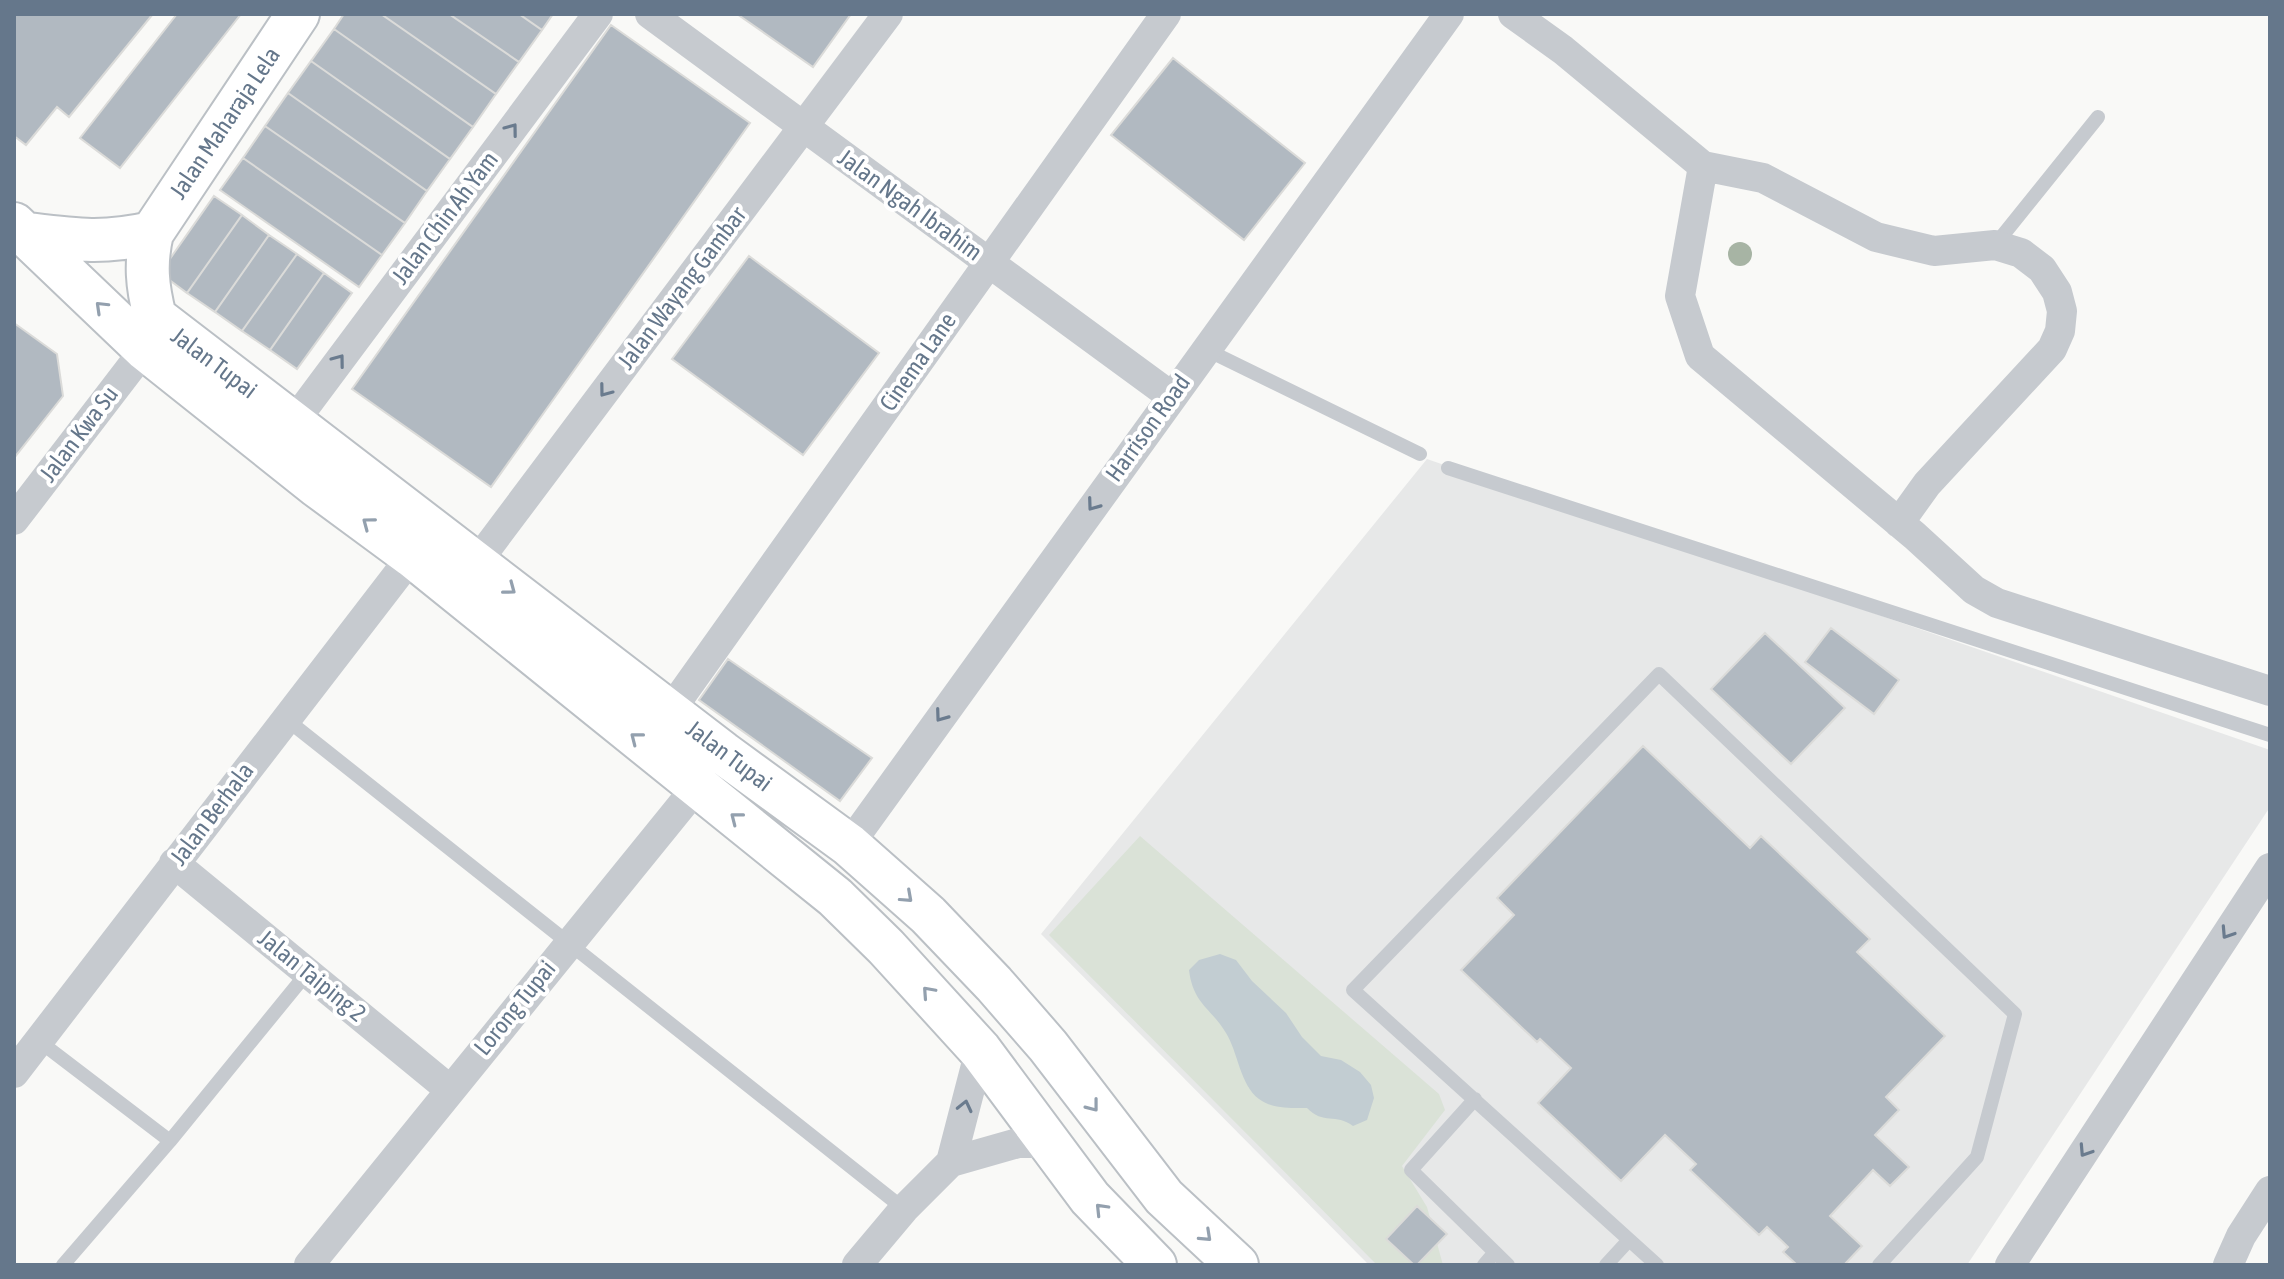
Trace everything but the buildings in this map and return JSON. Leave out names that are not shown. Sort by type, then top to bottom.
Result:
[{"type":"main road","name":"Jalan Maharaja Lela","points":[[152,233],[298,14]]},
{"type":"main road","points":[[21,229],[98,242],[152,233],[146,257],[150,333]]},
{"type":"main road","name":"Jalan Tupai","points":[[21,229],[282,436],[412,556],[835,897],[980,1050],[1090,1198],[1155,1265]]},
{"type":"main road","name":"Jalan Tupai","points":[[282,436],[476,563],[723,753],[849,845],[928,915],[994,984],[1048,1046],[1164,1197],[1237,1265]]},
{"type":"street","name":"Jalan Chin Ah Yam","points":[[282,436],[598,14]]},
{"type":"street","name":"Jalan Ngah Ibrahim","points":[[650,14],[1171,396]]},
{"type":"street","name":"Jalan Wayang Gambar","points":[[476,563],[888,14]]},
{"type":"street","name":"Cinema Lane","points":[[670,711],[1166,14]]},
{"type":"street","name":"Harrison Road","points":[[849,845],[1449,14]]},
{"type":"street","points":[[1513,14],[1563,50],[1703,166],[1763,178],[1876,237],[1934,251],[1995,245],[2021,253],[2042,269],[2057,292],[2062,311],[2060,331],[2052,349],[1927,484],[1899,523]]},
{"type":"street","points":[[1703,166],[1680,296],[1700,356],[1974,590],[1997,603],[2270,691]]},
{"type":"street","name":"Jalan Kwa Su","points":[[14,520],[150,333]]},
{"type":"street","name":"Jalan Berhala","points":[[14,1073],[412,556]]},
{"type":"street","name":"Lorong Tupai","points":[[309,1265],[723,753]]},
{"type":"street","name":"Jalan Taiping 2","points":[[174,863],[449,1089]]},
{"type":"street","points":[[2010,1265],[2270,868]]},
{"type":"street","points":[[951,1162],[980,1050]]},
{"type":"street","points":[[857,1265],[904,1209],[951,1162],[1018,1143],[1047,1143]]},
{"type":"street","points":[[2228,1265],[2241,1236],[2270,1191]]},
{"type":"lane","points":[[1995,245],[2098,117]]},
{"type":"lane","points":[[1205,349],[1420,454]]},
{"type":"lane","points":[[1448,468],[2270,735]]},
{"type":"lane","points":[[1657,1265],[1353,990],[1659,674],[2015,1014],[1977,1157],[1879,1265]]},
{"type":"lane","points":[[285,718],[904,1209]]},
{"type":"lane","points":[[63,1265],[170,1141],[307,973]]},
{"type":"lane","points":[[39,1041],[170,1141]]},
{"type":"lane","points":[[1475,1099],[1411,1170],[1508,1265]]},
{"type":"lane","points":[[1606,1265],[1629,1240]]},
{"type":"lane","points":[[1484,1265],[1495,1252]]},
{"type":"shaded area","points":[[1427,459],[2270,750],[2270,807],[1967,1265],[1369,1265],[1041,934]]},
{"type":"shaded area","points":[[1140,836],[1439,1094],[1445,1110],[1402,1166],[1427,1207],[1443,1265],[1377,1265],[1049,935]]},
{"type":"shaded area","points":[[1220,954],[1236,960],[1321,1056],[1341,1060],[1360,1072],[1371,1085],[1374,1098],[1367,1120],[1353,1126],[1319,1116],[1307,1108],[1270,1105],[1253,1093],[1243,1077],[1226,1033],[1199,999],[1191,981],[1189,970],[1199,960]]}]
